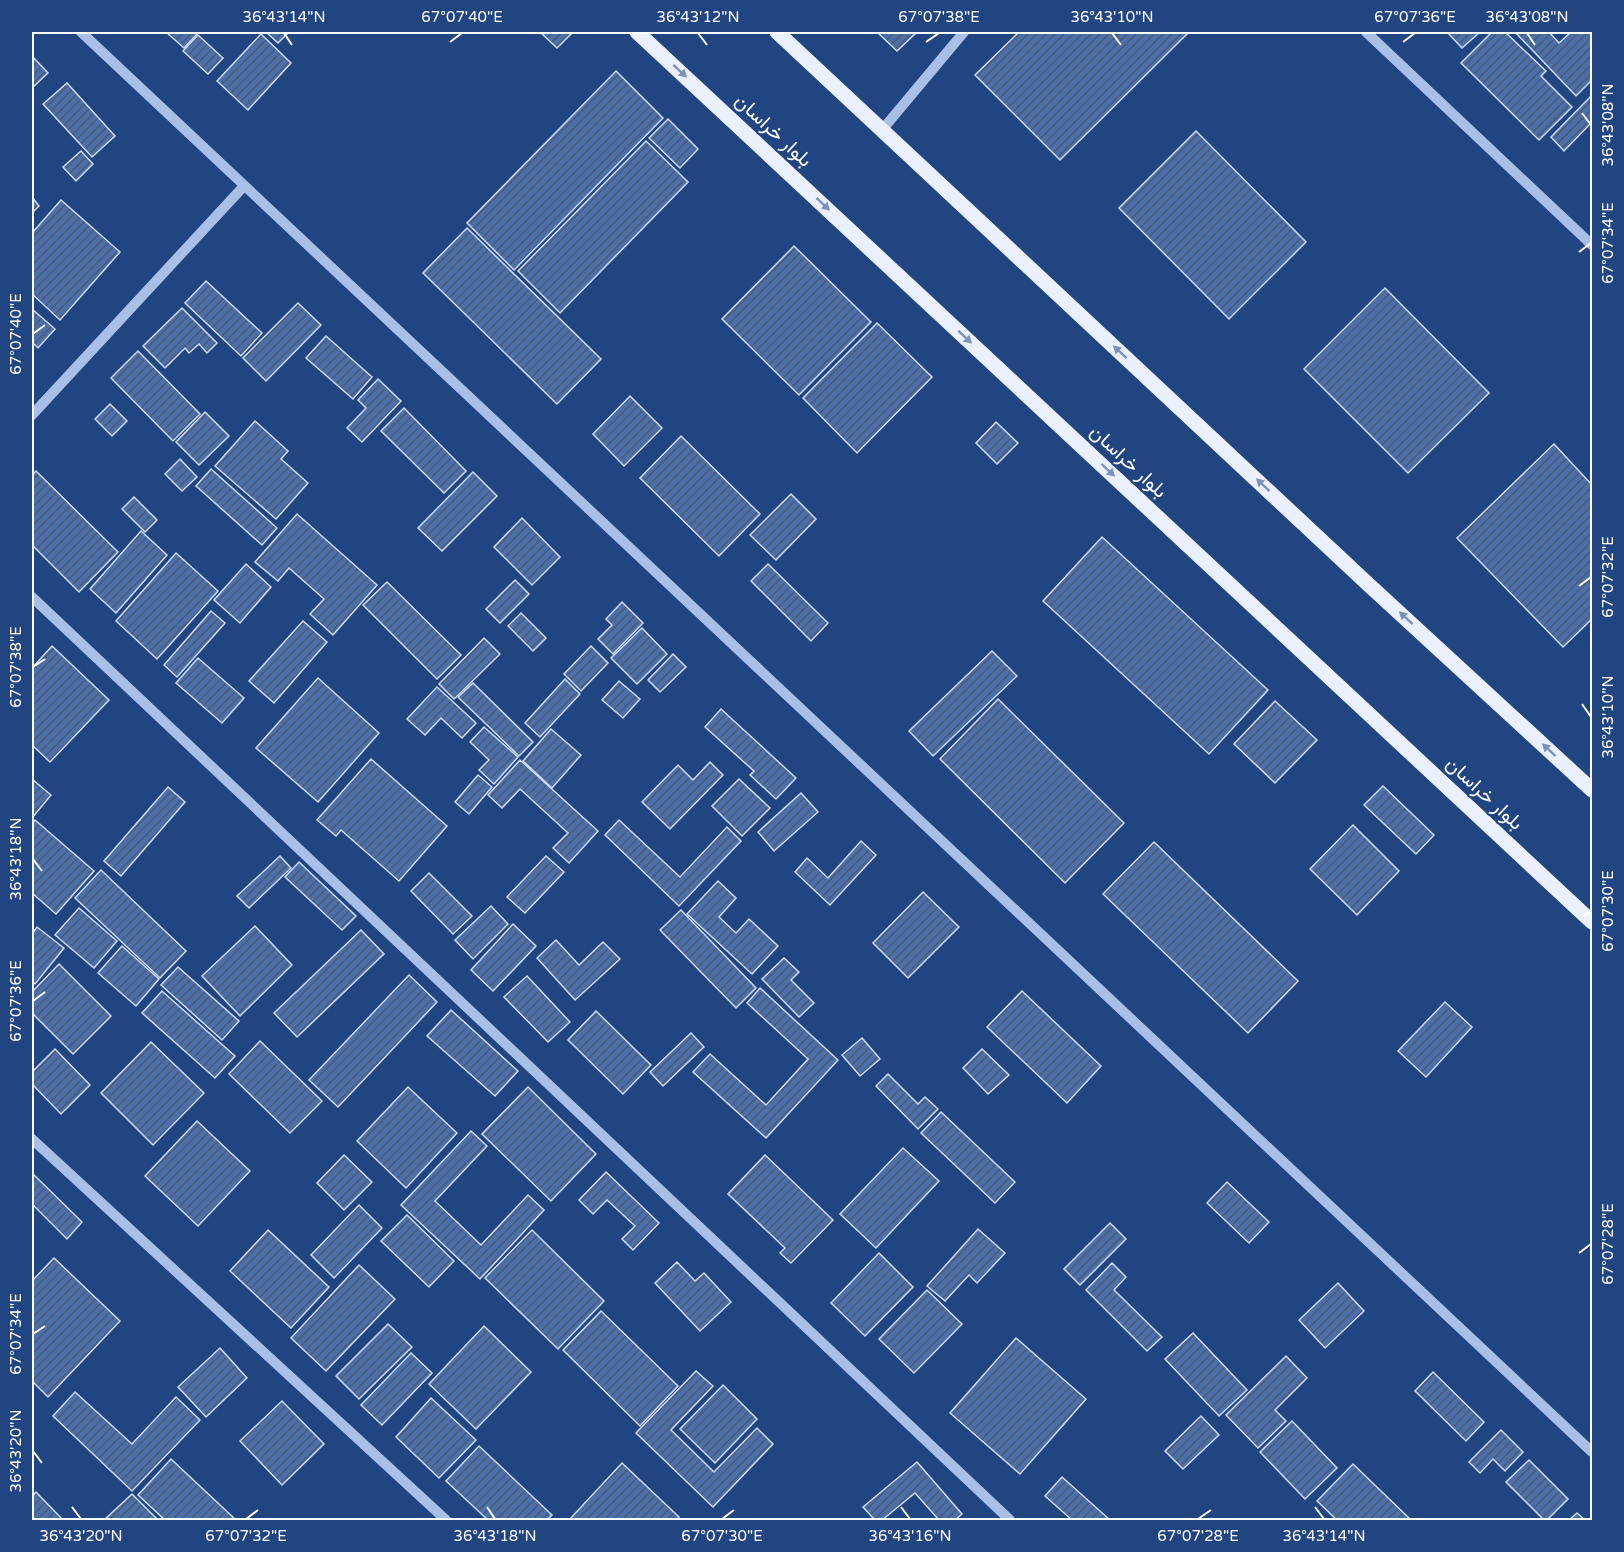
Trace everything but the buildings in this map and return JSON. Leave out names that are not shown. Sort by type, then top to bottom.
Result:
[{"type":"main road","name":"بلوار خراسان","points":[[637,32],[1593,922]]},
{"type":"main road","points":[[777,32],[1369,585],[1593,789]]},
{"type":"street","points":[[81,32],[1593,1452]]},
{"type":"street","points":[[882,130],[964,32]]},
{"type":"street","points":[[1366,32],[1593,245]]},
{"type":"street","points":[[32,415],[244,186]]},
{"type":"street","points":[[32,597],[1010,1521]]},
{"type":"street","points":[[32,1139],[446,1521]]}]
